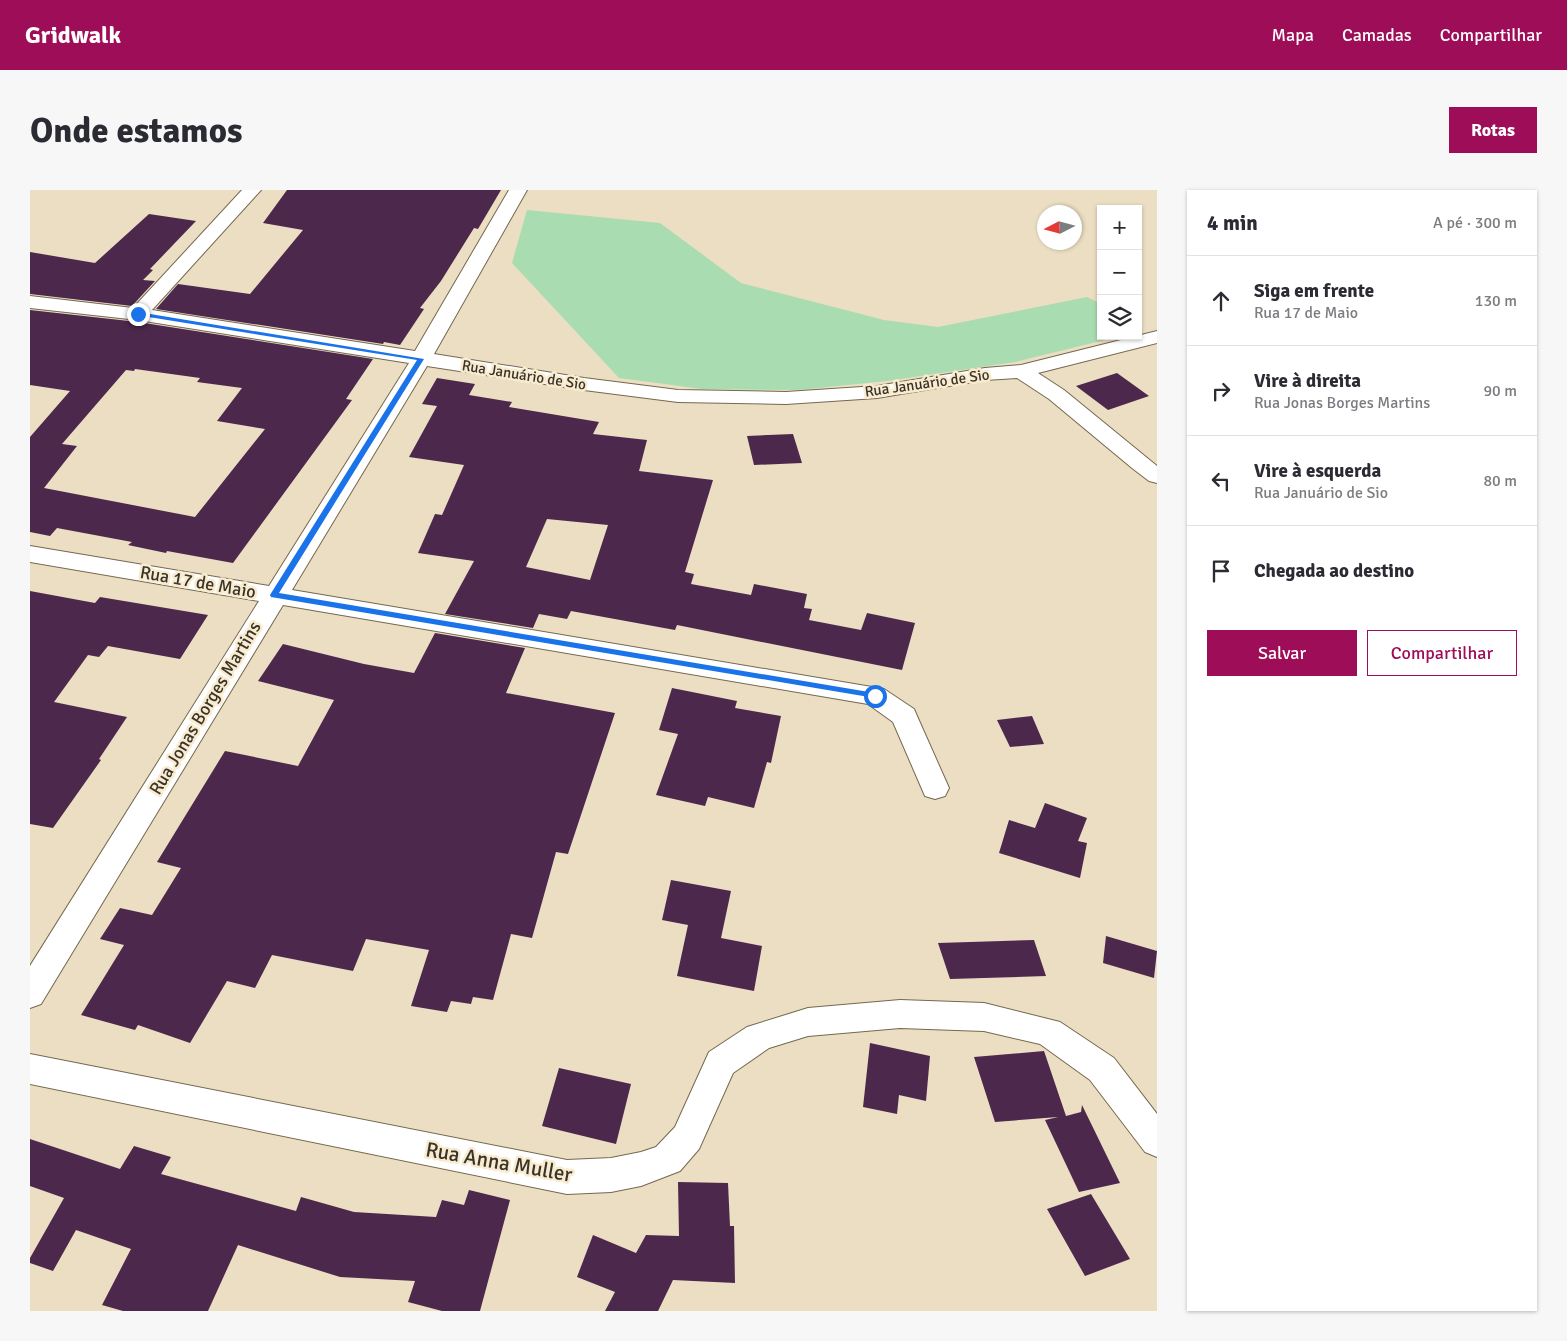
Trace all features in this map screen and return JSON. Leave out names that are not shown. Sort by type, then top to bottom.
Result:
[{"type":"street","points":[[138,314],[252,190]]},
{"type":"street","name":"Rua Jonas Borges Martins","points":[[30,994],[421,359],[518,190]]},
{"type":"street","name":"Rua Januário de Sio","points":[[30,302],[138,314],[421,359],[678,396],[776,398],[877,392],[985,374],[1021,371],[1157,337]]},
{"type":"street","points":[[1021,371],[1043,384],[1138,464],[1157,476]]},
{"type":"street","name":"Rua 17 de Maio","points":[[30,554],[875,696],[904,716],[935,788]]},
{"type":"street","name":"Rua Anna Muller","points":[[30,1069],[567,1177],[611,1175],[642,1169],[668,1159],[687,1138],[721,1063],[759,1037],[808,1022],[891,1014],[984,1017],[1048,1032],[1102,1068],[1157,1141]]},
{"type":"green space","points":[[527,210],[660,223],[741,283],[884,320],[938,327],[1087,297],[1097,302],[1097,340],[1105,340],[1015,362],[887,381],[798,390],[702,389],[619,378],[512,263]]},
{"type":"building","points":[[287,190],[501,190],[478,229],[474,228],[441,281],[420,308],[424,309],[400,345],[156,309],[178,284],[250,294],[303,230],[263,223]]},
{"type":"building","points":[[149,214],[196,221],[150,269],[153,270],[143,280],[155,281],[132,306],[30,294],[30,252],[95,263]]},
{"type":"building","points":[[30,310],[138,322],[373,359],[346,399],[352,400],[233,563],[167,551],[166,553],[128,545],[132,542],[57,528],[50,536],[30,532],[30,437],[70,391],[30,385]],"holes":[[[135,369],[200,378],[197,382],[242,388],[217,421],[265,429],[195,517],[44,488],[77,446],[62,444],[126,370],[134,371]]]},
{"type":"building","points":[[1117,373],[1149,396],[1108,410],[1076,386]]},
{"type":"building","points":[[437,378],[475,384],[469,395],[512,402],[509,407],[599,422],[593,434],[647,440],[639,471],[713,480],[685,572],[694,574],[691,584],[751,595],[754,584],[807,594],[804,608],[812,609],[809,620],[861,630],[867,613],[915,623],[902,670],[677,625],[675,630],[571,611],[567,619],[539,614],[533,628],[445,614],[474,561],[418,553],[435,514],[442,515],[464,465],[409,457],[437,406],[422,404]],"holes":[[[547,519],[608,525],[590,580],[526,567]]]},
{"type":"building","points":[[793,434],[802,463],[754,465],[747,436]]},
{"type":"building","points":[[30,591],[95,603],[100,597],[208,615],[180,659],[108,646],[99,657],[88,655],[54,702],[127,717],[99,759],[101,760],[53,828],[30,824]]},
{"type":"building","points":[[435,633],[525,648],[506,693],[615,713],[568,854],[556,852],[532,938],[511,934],[493,1000],[473,997],[471,1004],[451,1001],[447,1012],[411,1006],[429,950],[366,939],[353,971],[272,955],[255,988],[227,981],[190,1043],[138,1025],[135,1030],[81,1015],[124,945],[100,939],[120,908],[152,915],[181,868],[157,862],[225,751],[298,766],[334,700],[258,681],[283,644],[364,664],[414,673]]},
{"type":"building","points":[[672,688],[737,701],[735,708],[781,716],[771,763],[767,762],[754,808],[708,797],[705,806],[656,795],[678,734],[659,730]]},
{"type":"building","points":[[1032,716],[1044,744],[1010,747],[997,720]]},
{"type":"building","points":[[1045,803],[1087,818],[1078,841],[1087,843],[1080,878],[999,853],[1009,820],[1035,828]]},
{"type":"building","points":[[671,880],[731,891],[721,938],[762,946],[754,991],[677,976],[688,925],[662,920]]},
{"type":"building","points":[[1106,936],[1157,951],[1154,978],[1103,963]]},
{"type":"building","points":[[1034,940],[1046,976],[950,979],[938,943]]},
{"type":"building","points":[[870,1043],[930,1056],[926,1101],[899,1095],[897,1114],[863,1107]]},
{"type":"building","points":[[1044,1051],[1066,1116],[1081,1112],[1082,1105],[1120,1183],[1079,1192],[1045,1120],[1058,1117],[995,1122],[974,1057]]},
{"type":"building","points":[[559,1068],[631,1084],[616,1144],[542,1126]]},
{"type":"building","points":[[30,1139],[120,1169],[134,1146],[171,1157],[161,1174],[296,1211],[301,1197],[354,1212],[436,1217],[442,1200],[464,1205],[469,1190],[510,1200],[480,1311],[442,1311],[408,1302],[415,1281],[340,1277],[238,1245],[208,1311],[123,1311],[102,1305],[131,1249],[76,1230],[53,1271],[30,1263],[30,1258],[64,1198],[30,1186]]},
{"type":"building","points":[[678,1182],[728,1183],[730,1226],[734,1226],[735,1283],[673,1280],[658,1311],[605,1311],[615,1292],[577,1277],[593,1235],[636,1253],[646,1235],[679,1236]]},
{"type":"building","points":[[1091,1194],[1130,1259],[1085,1276],[1047,1209]]},
{"type":"route","points":[[138,314],[421,359],[274,595],[875,696]]}]
